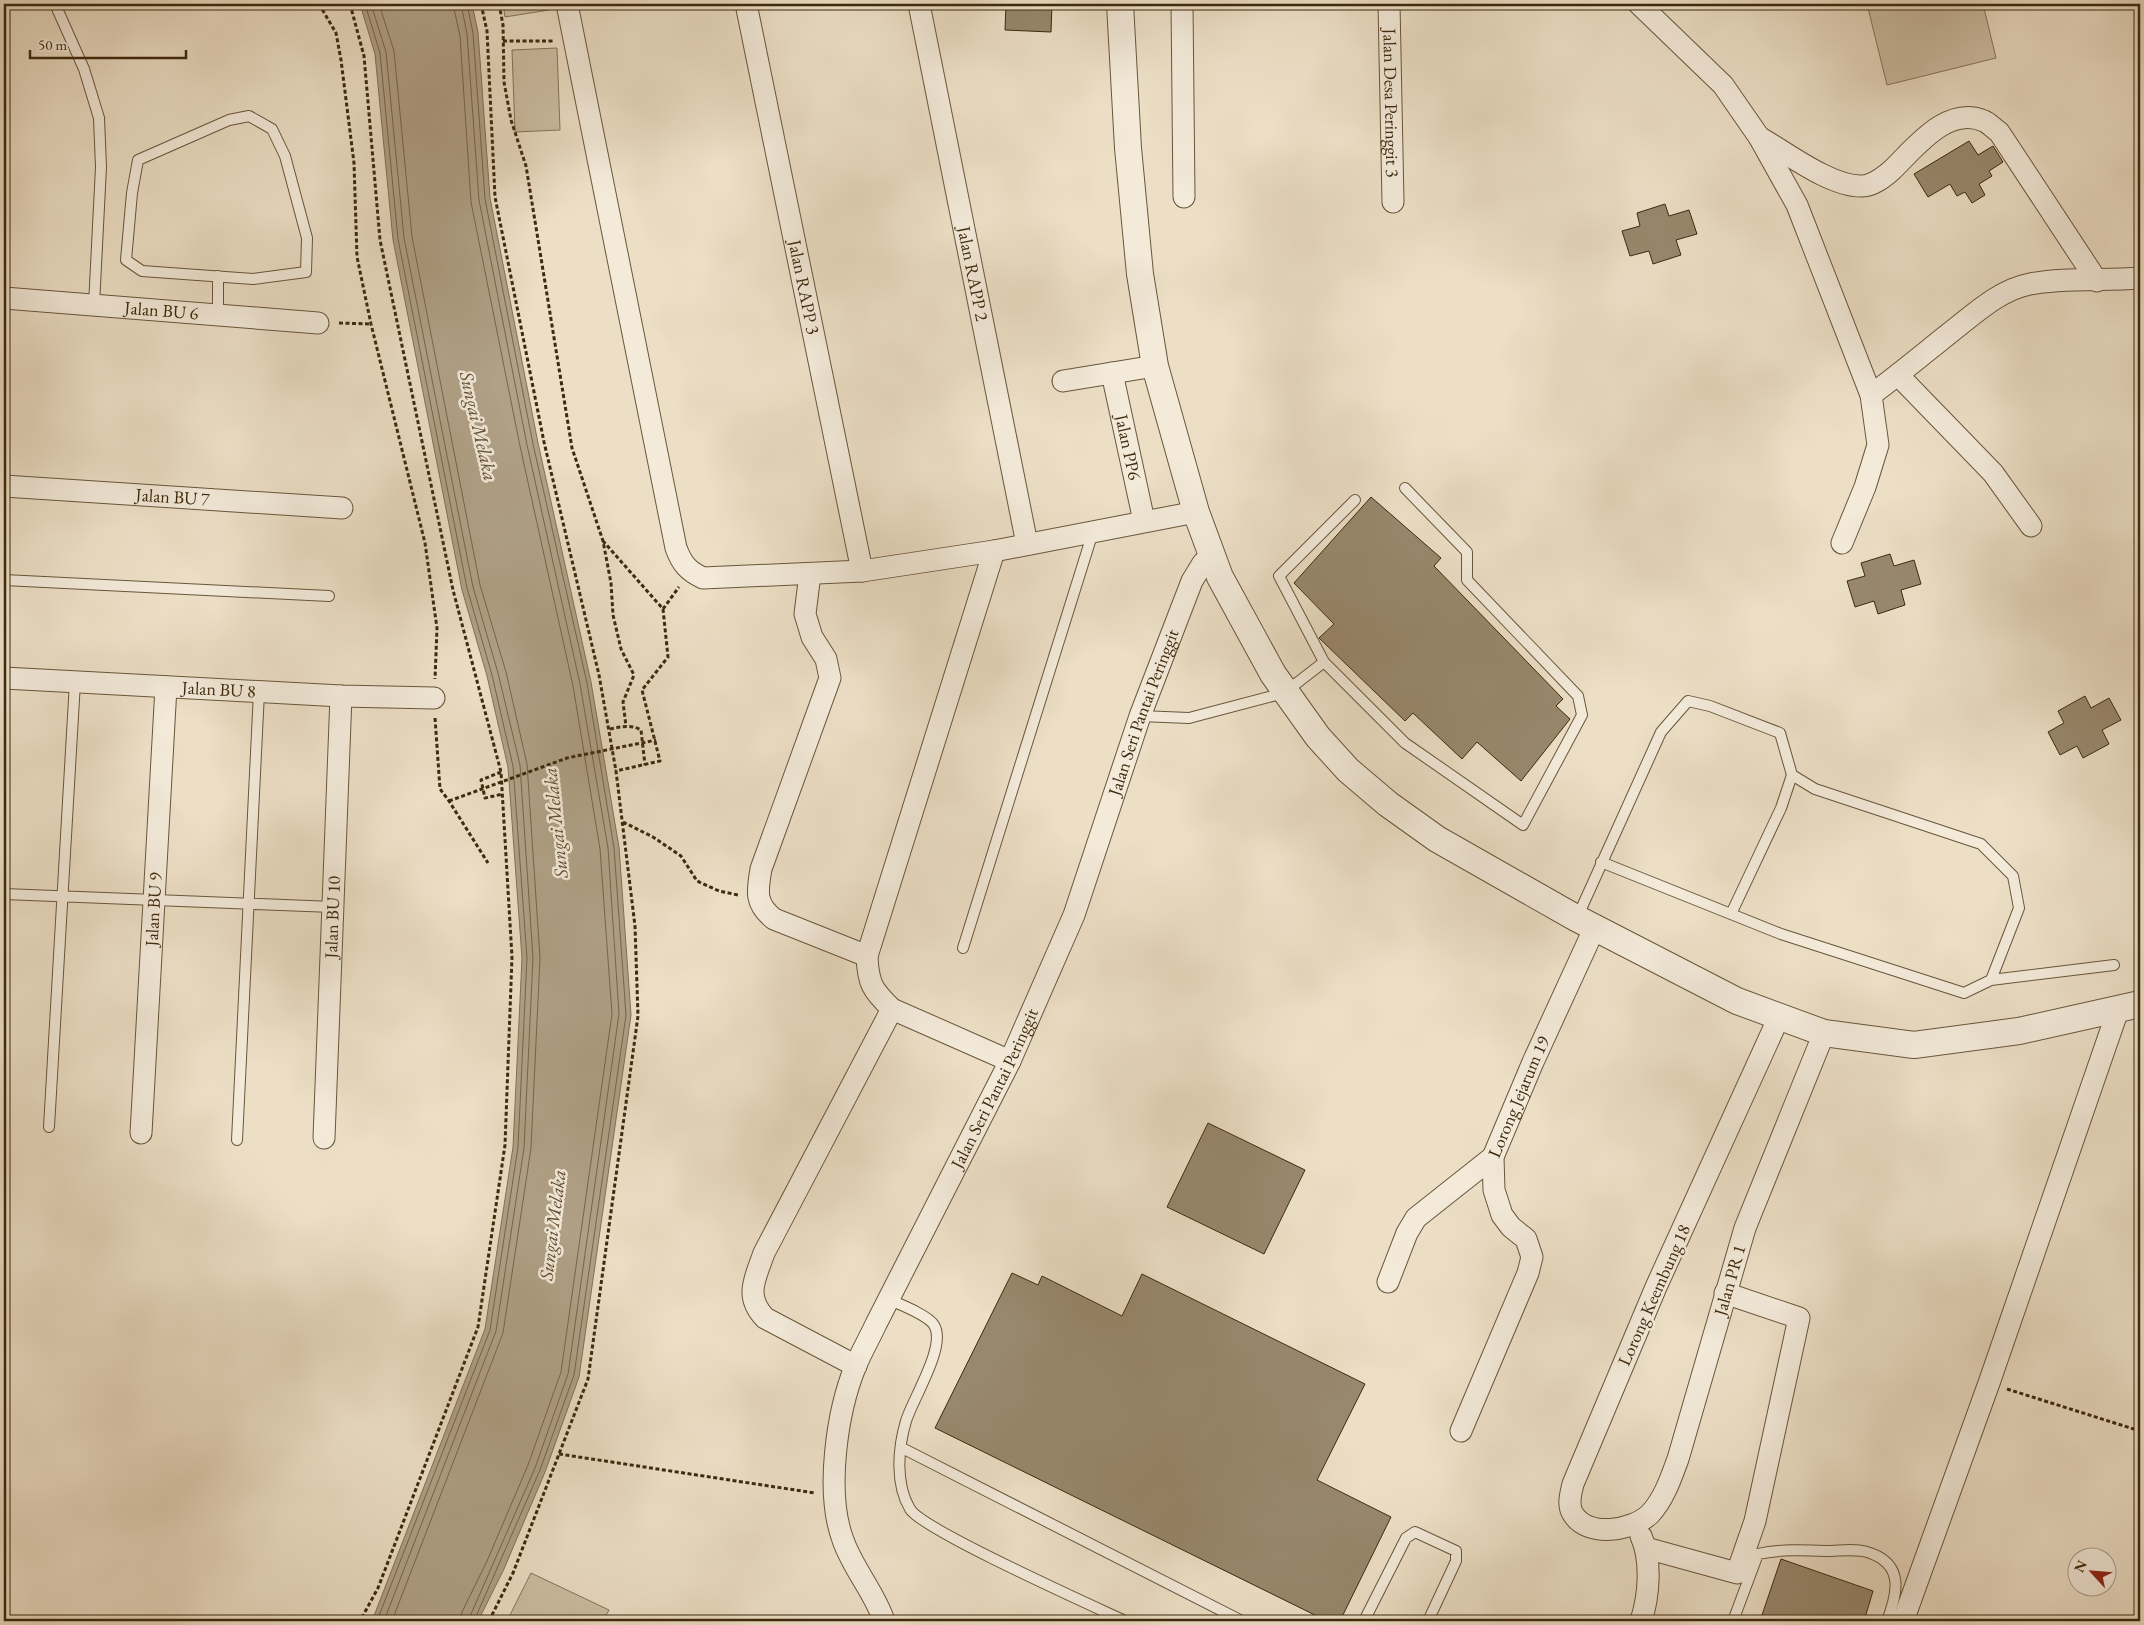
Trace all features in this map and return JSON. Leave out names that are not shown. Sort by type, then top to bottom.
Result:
[{"type":"street","points":[[567,4],[676,548],[682,562],[690,572],[703,578],[862,571],[994,551],[1196,512]]},
{"type":"street","name":"Jalan RAPP 3","points":[[746,4],[862,571]]},
{"type":"street","name":"Jalan RAPP 2","points":[[919,4],[1027,544]]},
{"type":"street","points":[[1120,4],[1128,148],[1140,274],[1155,366],[1196,512],[1220,577],[1284,693],[1318,737],[1348,770],[1388,804],[1437,839],[1586,923],[1736,1001],[1824,1034],[1914,1045],[2019,1031],[2129,1007]]},
{"type":"street","points":[[1182,4],[1184,197]]},
{"type":"street","name":"Jalan Desa Peringgit 3","points":[[1388,4],[1393,202]]},
{"type":"street","points":[[1639,4],[1723,85],[1759,137],[1797,205],[1871,396],[1878,445],[1865,487],[1842,543]]},
{"type":"street","points":[[1759,137],[1845,185],[1864,186],[1882,179],[1941,125],[1960,117],[1983,120],[1999,132],[2097,281]]},
{"type":"street","points":[[1871,396],[1985,306],[2006,292],[2028,284],[2052,281],[2097,281],[2140,278]]},
{"type":"street","name":"Jalan BU 6","points":[[4,298],[318,323]]},
{"type":"street","points":[[1063,381],[1155,366]]},
{"type":"street","name":"Jalan PP6","points":[[1112,373],[1144,521]]},
{"type":"street","points":[[1898,375],[1993,473],[2030,526]]},
{"type":"street","name":"Jalan BU 7","points":[[4,486],[342,508]]},
{"type":"street","points":[[994,551],[867,956],[868,978],[876,994],[892,1009],[1010,1061]]},
{"type":"street","name":"Jalan Seri Pantai Peringgit","points":[[886,1621],[851,1561],[835,1512],[838,1439],[844,1404],[856,1366],[888,1299],[1010,1061],[1074,915],[1140,716],[1196,570],[1203,563],[1213,558]]},
{"type":"street","points":[[810,574],[805,614],[812,637],[826,659],[830,678],[761,869],[758,899],[765,911],[774,919],[867,956]]},
{"type":"street","name":"Jalan BU 8","points":[[4,678],[341,696],[434,698]]},
{"type":"street","name":"Jalan BU 9","points":[[141,1133],[166,687]]},
{"type":"street","name":"Jalan BU 10","points":[[324,1138],[341,696]]},
{"type":"street","name":"Lorong Jejarum 19","points":[[1461,1431],[1528,1273],[1532,1257],[1526,1239],[1502,1215],[1494,1190],[1494,1157],[1533,1062],[1586,923]]},
{"type":"street","points":[[1903,1621],[2129,1007]]},
{"type":"street","points":[[856,1366],[765,1318],[756,1308],[752,1293],[764,1253],[892,1009]]},
{"type":"street","name":"Lorong Keembung 18","points":[[1636,1524],[1616,1529],[1598,1528],[1583,1523],[1572,1514],[1569,1500],[1573,1484],[1656,1288],[1779,1017]]},
{"type":"street","name":"Jalan PR 1","points":[[1636,1524],[1650,1513],[1666,1491],[1678,1459],[1745,1228],[1824,1034]]},
{"type":"street","points":[[1388,1282],[1407,1233],[1416,1218],[1494,1157]]},
{"type":"street","points":[[1646,1548],[1737,1572],[1755,1521],[1799,1318],[1725,1293]]},
{"type":"street","points":[[1636,1524],[1646,1548],[1648,1583],[1641,1621]]},
{"type":"lane","points":[[54,4],[84,69],[99,118],[102,167],[94,305]]},
{"type":"lane","points":[[249,116],[272,129],[285,156],[307,238],[306,272],[253,279],[218,276],[142,271],[126,260],[132,192],[138,160],[229,120],[249,116]]},
{"type":"lane","points":[[218,276],[218,315]]},
{"type":"lane","points":[[1355,500],[1279,576],[1324,662],[1405,742],[1523,825],[1582,715],[1578,696],[1467,580],[1467,552],[1405,488]]},
{"type":"lane","points":[[963,948],[1093,532]]},
{"type":"lane","points":[[4,580],[329,596]]},
{"type":"lane","points":[[1140,716],[1189,718],[1284,693],[1324,662]]},
{"type":"lane","points":[[49,1127],[76,682]]},
{"type":"lane","points":[[237,1140],[259,692]]},
{"type":"lane","points":[[1586,923],[1601,862],[1660,732],[1688,701],[1710,706],[1780,733],[1792,775],[1780,808],[1731,914]]},
{"type":"lane","points":[[1792,775],[1815,789],[1981,844],[2013,876],[2019,908],[1991,980]]},
{"type":"lane","points":[[1601,862],[1782,934],[1964,993],[1991,980],[2114,965]]},
{"type":"lane","points":[[4,894],[332,907]]},
{"type":"lane","points":[[888,1299],[925,1317],[934,1324],[938,1335],[935,1351],[906,1421],[899,1484],[910,1511],[943,1533],[1125,1621]]},
{"type":"lane","points":[[902,1448],[1242,1621]]},
{"type":"lane","points":[[1364,1621],[1406,1538],[1415,1532],[1456,1550],[1456,1561],[1428,1621]]},
{"type":"lane","points":[[1733,1621],[1758,1554],[1777,1550],[1869,1552],[1886,1562],[1895,1576],[1896,1596],[1887,1621]]},
{"type":"path","points":[[319,4],[336,33],[341,60],[354,163],[357,257],[371,324],[425,544],[437,628],[434,698],[440,789],[450,800],[488,863]]},
{"type":"path","points":[[350,4],[364,56],[380,240],[453,590],[501,772],[512,957],[505,1145],[478,1327],[378,1588],[360,1621]]},
{"type":"path","points":[[481,4],[487,32],[495,197],[544,442],[610,728],[636,926],[638,1016],[588,1379],[513,1573],[489,1621]]},
{"type":"path","points":[[499,4],[503,41],[504,82],[511,120],[526,166],[572,448],[603,541],[611,583],[613,615],[621,649],[634,675],[623,702],[626,726]]},
{"type":"path","points":[[503,41],[575,42]]},
{"type":"path","points":[[318,323],[371,324]]},
{"type":"path","points":[[603,541],[663,609],[668,657],[642,690],[660,761],[616,770]]},
{"type":"path","points":[[663,609],[690,572]]},
{"type":"path","points":[[610,728],[626,726],[635,727],[640,730],[645,765]]},
{"type":"path","points":[[450,800],[567,758],[656,740]]},
{"type":"path","points":[[501,772],[481,780],[485,798],[503,794]]},
{"type":"path","points":[[623,822],[653,837],[681,856],[697,881],[719,891],[758,899]]},
{"type":"path","points":[[1990,1383],[2140,1431]]},
{"type":"path","points":[[559,1454],[835,1496]]},
{"type":"shaded area","points":[[503,4],[548,4],[549,10],[505,17]]},
{"type":"shaded area","points":[[1867,4],[1983,4],[1996,58],[1887,85]]},
{"type":"shaded area","points":[[557,48],[560,130],[515,132],[512,50]]},
{"type":"shaded area","points":[[531,1573],[609,1610],[603,1621],[507,1621]]},
{"type":"water","name":"Sungai Melaka","points":[[360,4],[472,4],[478,32],[490,198],[538,443],[591,682],[619,847],[631,1015],[579,1377],[545,1472],[504,1569],[478,1621],[372,1621],[485,1329],[513,1147],[522,958],[508,767],[487,676],[462,590],[393,240],[375,54]]},
{"type":"building","points":[[1006,4],[1052,4],[1051,32],[1005,30]]},
{"type":"building","points":[[1969,141],[1978,155],[1993,146],[2003,162],[1989,171],[1992,176],[1979,184],[1985,195],[1972,203],[1965,192],[1957,196],[1950,184],[1928,197],[1914,174]]},
{"type":"building","points":[[1665,204],[1669,216],[1689,210],[1697,234],[1676,240],[1681,255],[1653,264],[1649,251],[1630,256],[1622,231],[1640,226],[1637,213]]},
{"type":"building","points":[[1371,497],[1441,558],[1434,566],[1563,699],[1556,706],[1570,719],[1521,781],[1477,742],[1462,759],[1413,713],[1405,721],[1319,638],[1334,624],[1294,583]]},
{"type":"building","points":[[1890,554],[1894,566],[1914,560],[1921,584],[1901,590],[1905,605],[1878,614],[1874,601],[1855,607],[1847,581],[1865,576],[1861,563]]},
{"type":"building","points":[[2085,696],[2091,708],[2109,698],[2121,720],[2102,730],[2109,744],[2083,758],[2077,746],[2060,755],[2048,732],[2064,723],[2058,711]]},
{"type":"building","points":[[1208,1123],[1305,1170],[1264,1254],[1167,1207]]},
{"type":"building","points":[[1012,1273],[1038,1285],[1042,1276],[1122,1316],[1142,1274],[1365,1384],[1317,1480],[1391,1517],[1340,1621],[1327,1621],[935,1428]]},
{"type":"building","points":[[1781,1559],[1873,1591],[1864,1621],[1760,1621]]}]
